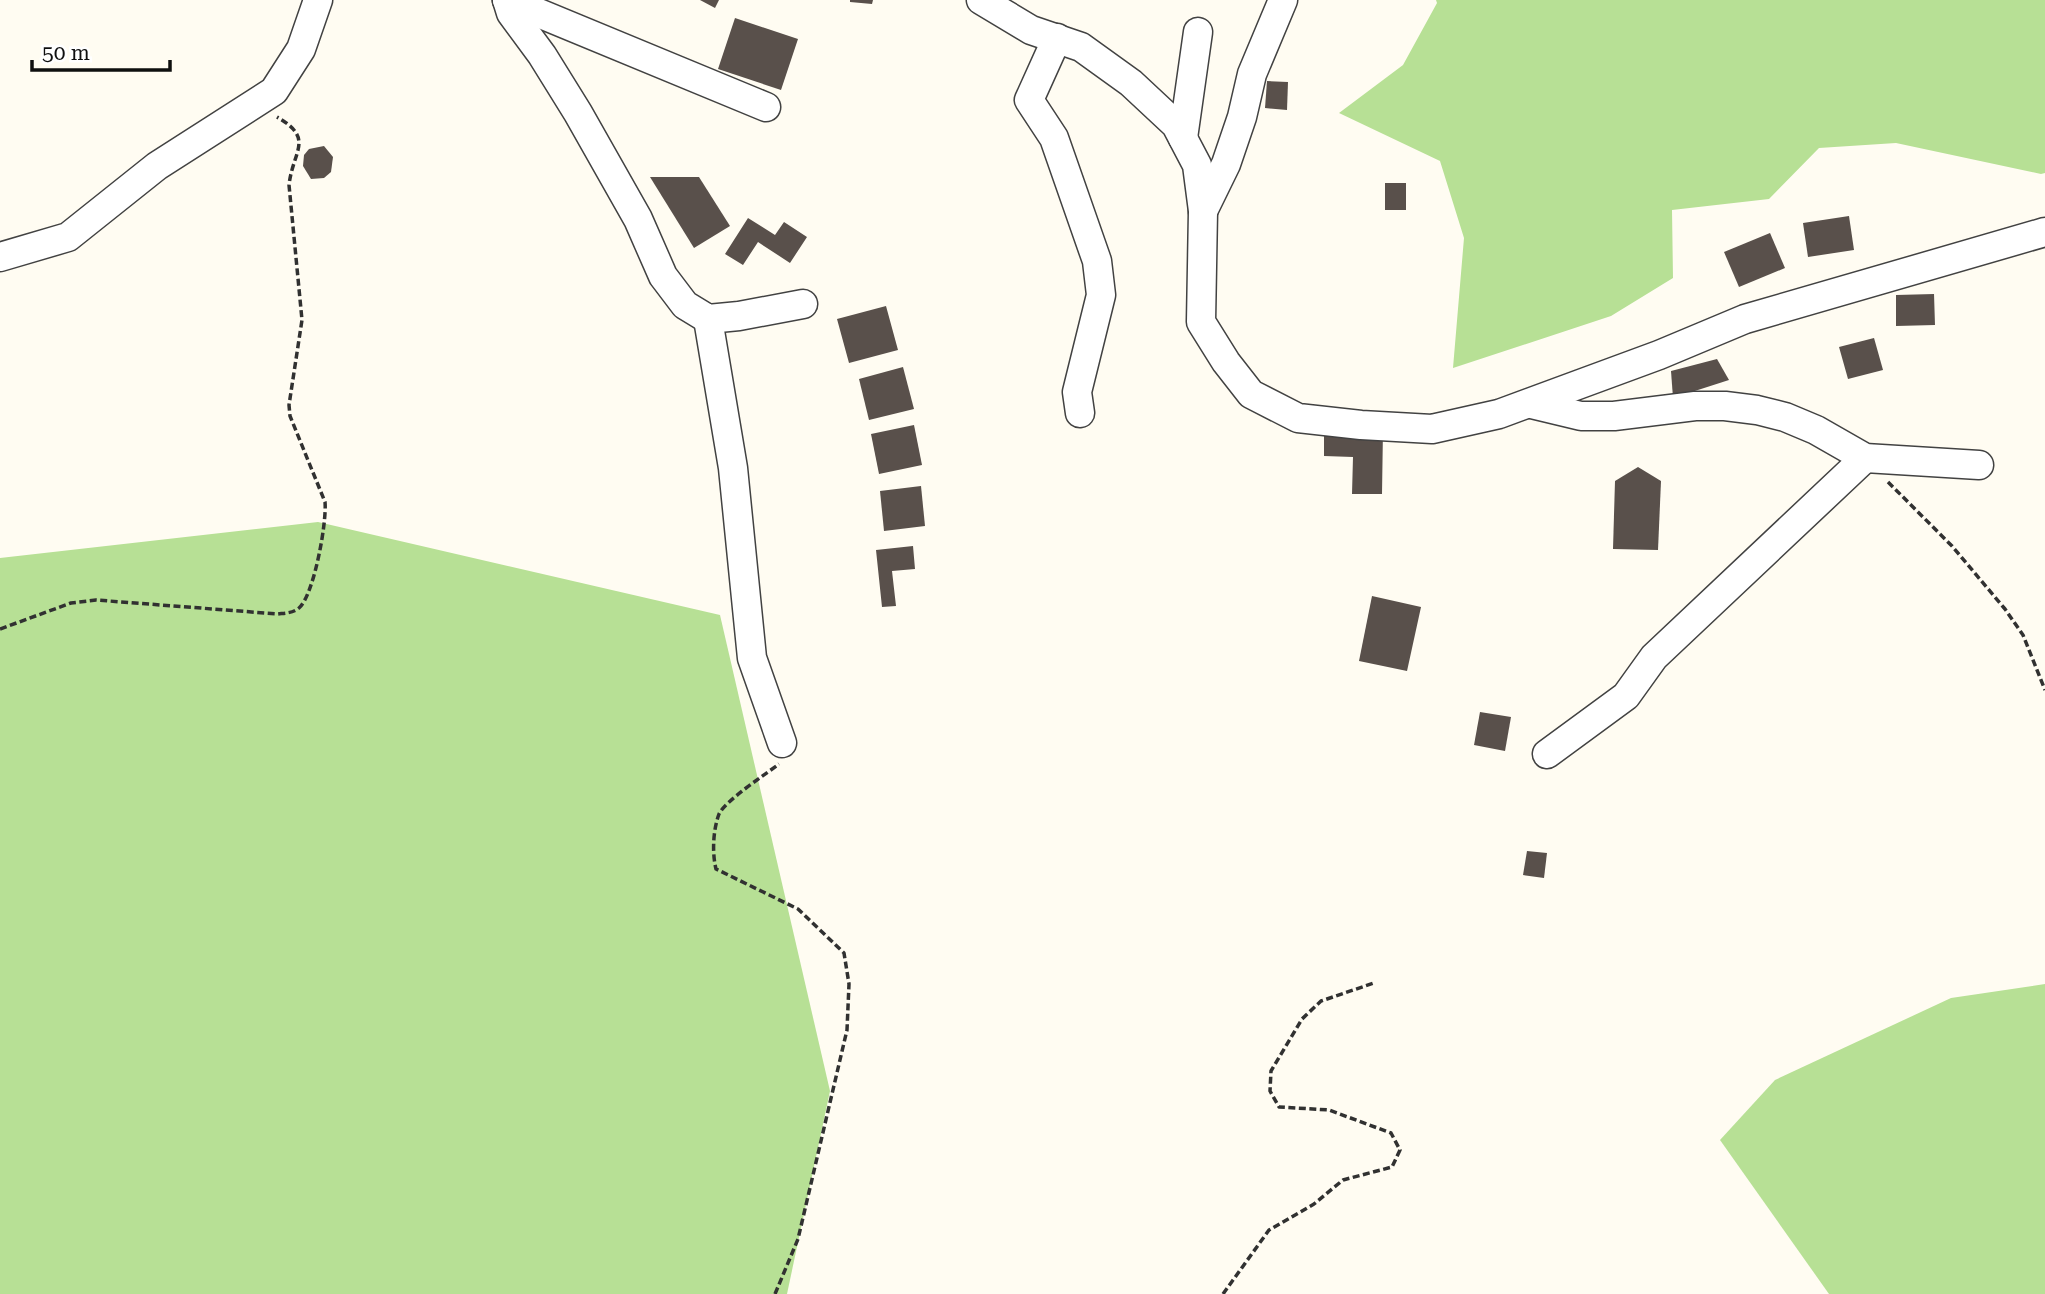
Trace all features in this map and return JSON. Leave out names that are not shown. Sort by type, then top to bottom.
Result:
[{"type":"street","points":[[0,257],[68,237],[157,166],[274,91],[301,49],[318,0]]},
{"type":"street","points":[[507,0],[766,107]]},
{"type":"street","points":[[507,0],[512,13],[542,55],[578,114],[638,219],[663,276],[685,305],[708,319],[803,304]]},
{"type":"street","points":[[981,0],[1031,30],[1081,47],[1131,83],[1176,125],[1197,165],[1203,211],[1201,322],[1226,362],[1251,394],[1298,418],[1432,429],[1499,414],[1659,355],[1745,319],[2045,232]]},
{"type":"street","points":[[1203,211],[1226,164],[1242,117],[1252,74],[1283,0]]},
{"type":"street","points":[[1183,138],[1198,32]]},
{"type":"street","points":[[1057,38],[1029,100],[1054,138],[1097,261],[1101,295],[1077,392],[1080,413]]},
{"type":"street","points":[[708,319],[733,468],[752,658],[782,743]]},
{"type":"street","points":[[1531,404],[1581,416],[1614,416],[1695,406],[1757,410],[1785,417],[1816,430],[1865,458],[1979,465]]},
{"type":"street","points":[[1547,754],[1626,696],[1654,657],[1865,458]]},
{"type":"path","points":[[0,629],[71,603],[96,600],[278,614],[291,613],[300,607],[307,597],[326,514],[325,502],[290,416],[289,405],[302,320],[289,185],[291,167],[300,142],[299,133],[293,126],[254,103]]},
{"type":"path","points":[[1865,458],[1952,547],[2005,609],[2023,635],[2045,690]]},
{"type":"path","points":[[775,1294],[798,1239],[847,1030],[849,984],[844,953],[798,909],[716,869],[712,854],[720,812],[751,783],[785,761],[782,743]]},
{"type":"path","points":[[1223,1294],[1269,1230],[1314,1203],[1343,1180],[1392,1167],[1400,1150],[1391,1133],[1329,1110],[1279,1107],[1270,1091],[1271,1071],[1302,1019],[1321,1001],[1374,983]]},
{"type":"green space","points":[[1436,0],[2045,0],[2045,173],[1896,143],[1819,148],[1769,199],[1672,210],[1673,278],[1611,316],[1453,368],[1464,238],[1440,161],[1339,113],[1403,65],[1437,3]]},
{"type":"green space","points":[[318,522],[720,615],[830,1091],[787,1294],[0,1294],[0,558]]},
{"type":"green space","points":[[2045,984],[2045,1294],[1829,1294],[1720,1140],[1775,1080],[1951,998]]},
{"type":"building","points":[[700,0],[719,0],[715,8]]},
{"type":"building","points":[[850,0],[873,0],[872,4]]},
{"type":"building","points":[[735,18],[798,39],[781,90],[718,69]]},
{"type":"building","points":[[1267,81],[1288,82],[1287,110],[1265,108]]},
{"type":"building","points":[[324,146],[333,157],[331,172],[324,178],[311,179],[303,166],[304,155],[309,149]]},
{"type":"building","points":[[650,177],[699,177],[730,226],[694,248]]},
{"type":"building","points":[[1385,183],[1406,183],[1406,210],[1385,210]]},
{"type":"building","points":[[1849,216],[1854,250],[1808,257],[1803,223]]},
{"type":"building","points":[[748,218],[775,235],[784,222],[807,237],[790,263],[758,242],[743,265],[725,254]]},
{"type":"building","points":[[1770,233],[1785,268],[1739,287],[1724,252]]},
{"type":"building","points":[[1934,294],[1935,325],[1896,326],[1896,295]]},
{"type":"building","points":[[886,306],[898,350],[849,363],[837,319]]},
{"type":"building","points":[[1874,338],[1883,370],[1848,379],[1839,347]]},
{"type":"building","points":[[1717,359],[1729,380],[1673,398],[1671,371]]},
{"type":"building","points":[[903,367],[914,409],[869,420],[859,379]]},
{"type":"building","points":[[914,425],[922,465],[879,474],[871,434]]},
{"type":"building","points":[[1324,427],[1383,429],[1382,494],[1352,494],[1353,457],[1324,456]]},
{"type":"building","points":[[1638,467],[1661,481],[1658,550],[1613,549],[1615,481]]},
{"type":"building","points":[[921,486],[925,526],[884,531],[880,491]]},
{"type":"building","points":[[913,546],[915,569],[892,571],[896,606],[882,607],[876,550]]},
{"type":"building","points":[[1372,596],[1421,607],[1407,671],[1359,661]]},
{"type":"building","points":[[1480,712],[1511,717],[1505,751],[1474,745]]},
{"type":"building","points":[[1527,851],[1547,853],[1544,878],[1523,875]]}]
